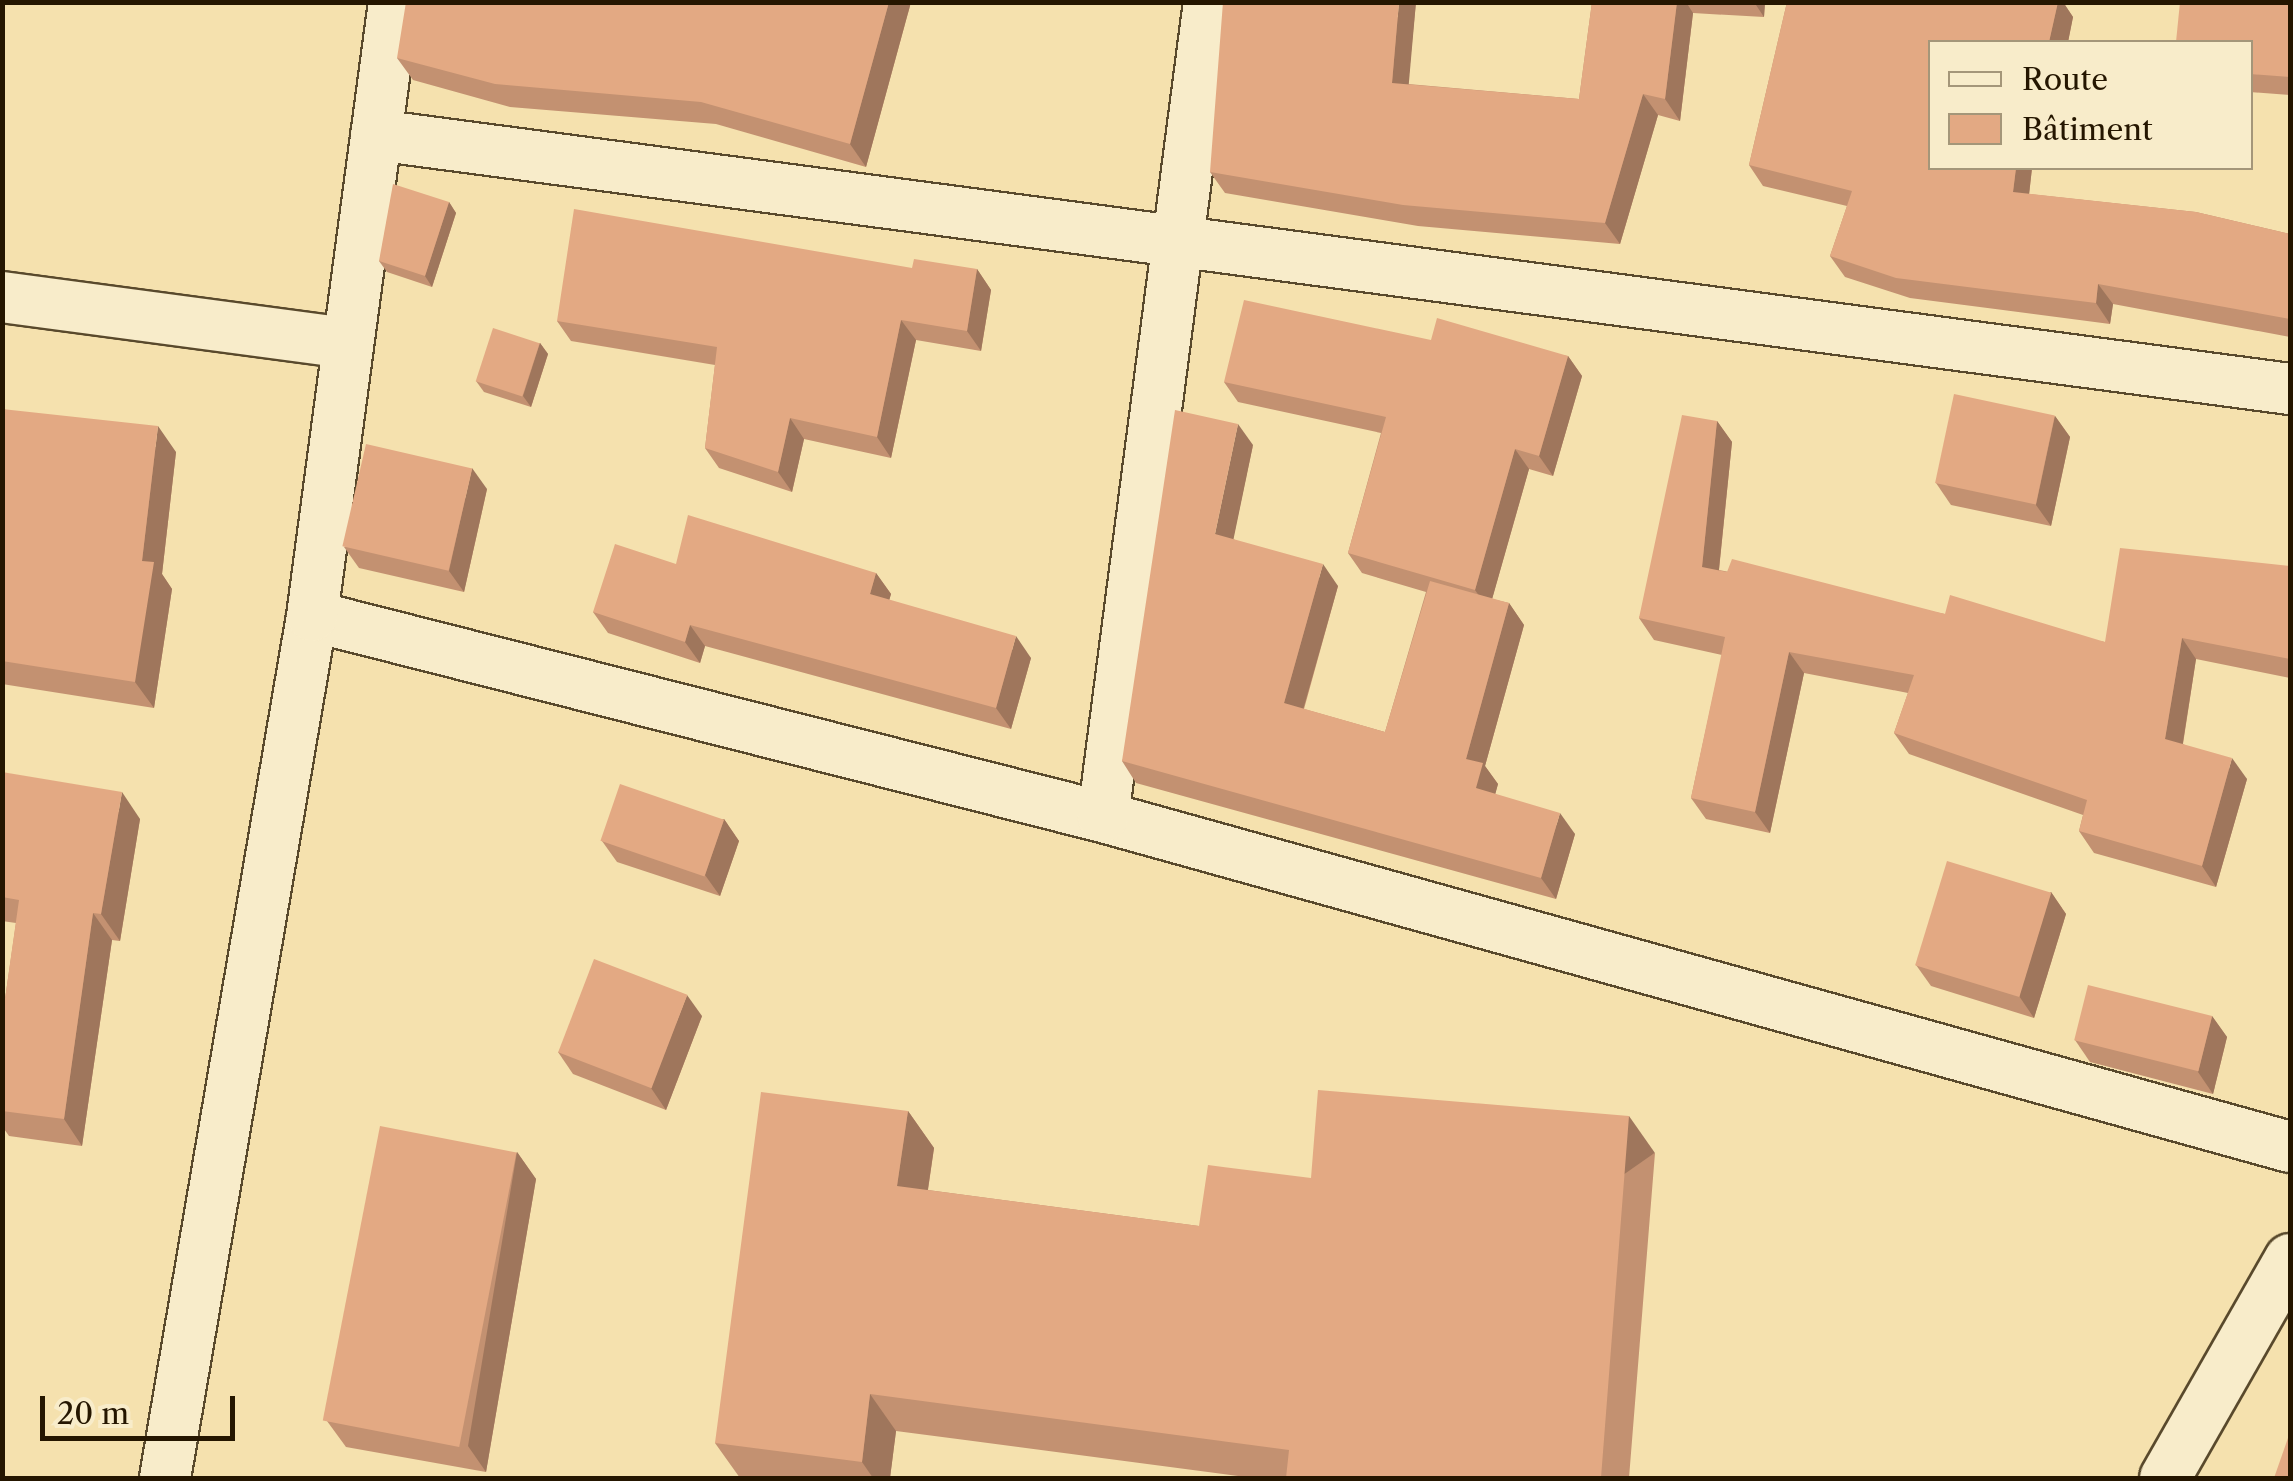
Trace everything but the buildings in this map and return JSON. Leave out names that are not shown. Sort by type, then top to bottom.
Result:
[{"type":"street","points":[[166,1478],[312,616],[394,2]]},
{"type":"street","points":[[1104,817],[1209,2]]},
{"type":"street","points":[[376,135],[2290,389]]},
{"type":"street","points":[[2,297],[348,343]]},
{"type":"street","points":[[312,616],[1104,817],[2290,1147]]},
{"type":"street","points":[[2165,1478],[2290,1259]]}]
